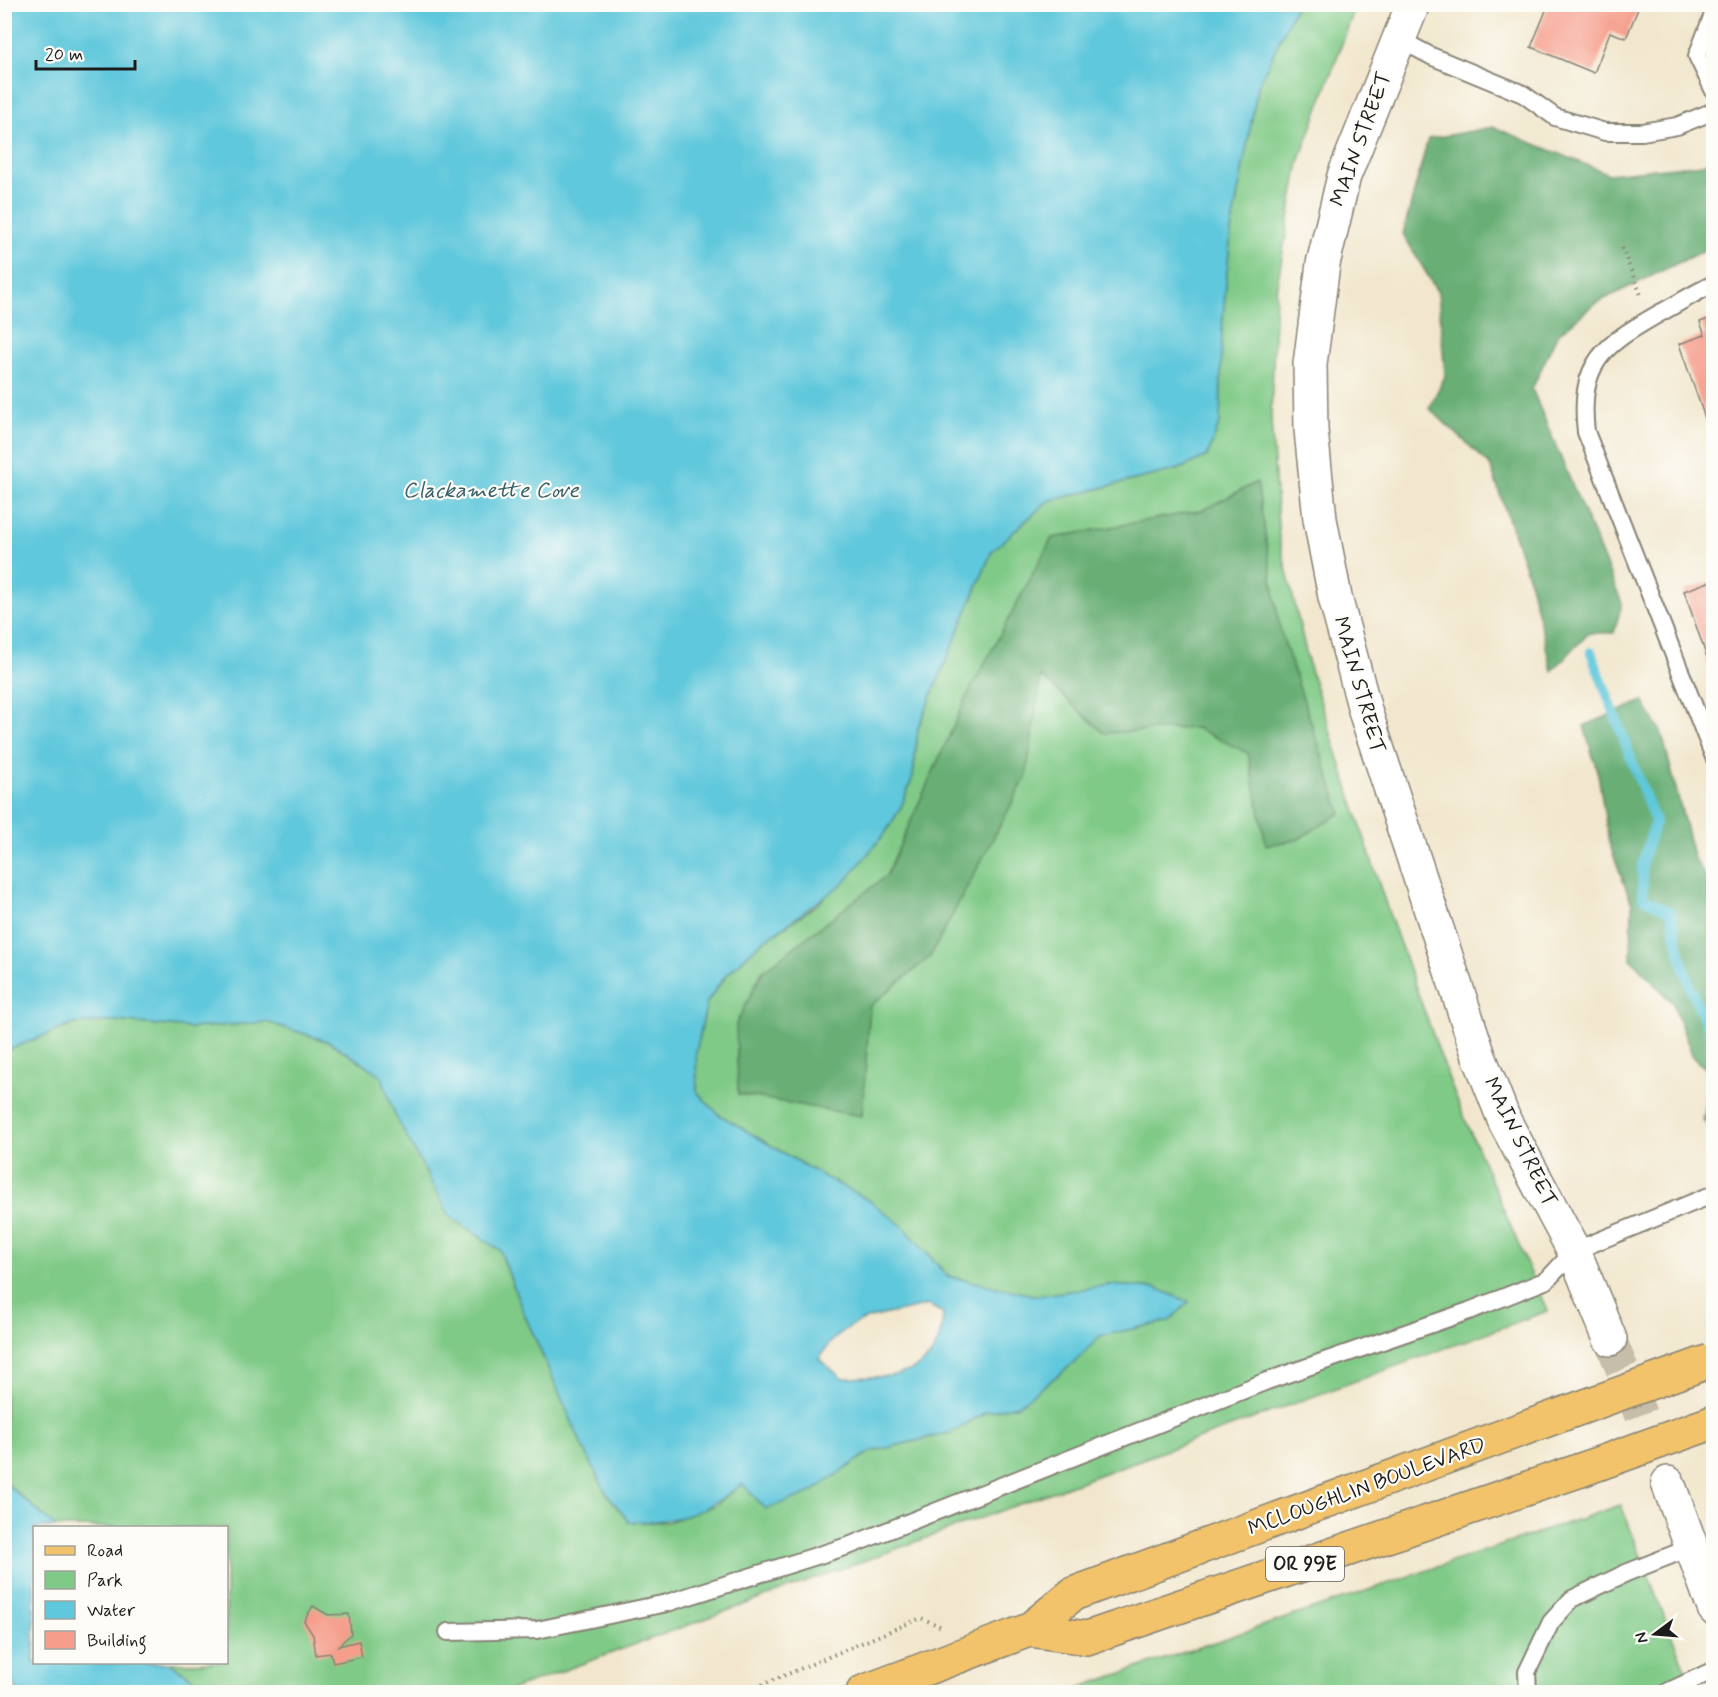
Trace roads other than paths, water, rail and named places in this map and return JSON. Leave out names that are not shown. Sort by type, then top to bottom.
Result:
[{"type":"main road","name":"MCLOUGHLIN BOULEVARD","points":[[862,1692],[1029,1630],[1073,1594],[1712,1361]]},
{"type":"main road","name":"MCLOUGHLIN BOULEVARD","points":[[1029,1630],[1087,1638],[1578,1471],[1713,1422]]},
{"type":"street","name":"MAIN STREET","points":[[1413,4],[1344,176],[1323,264],[1310,375],[1312,442],[1320,519],[1335,597],[1366,714],[1479,1056],[1510,1132],[1574,1251],[1610,1339]]},
{"type":"street","points":[[1668,1483],[1713,1608]]},
{"type":"lane","points":[[1713,12],[1697,56],[1713,91]]},
{"type":"lane","points":[[1399,39],[1431,56],[1523,94],[1555,117],[1605,132],[1642,132],[1677,126],[1713,111]]},
{"type":"lane","points":[[1713,284],[1620,336],[1603,352],[1588,378],[1583,405],[1586,432],[1713,757]]},
{"type":"lane","points":[[448,1632],[537,1630],[667,1604],[851,1545],[1267,1381],[1469,1311],[1547,1280],[1574,1251],[1713,1194]]},
{"type":"lane","points":[[1528,1692],[1527,1672],[1551,1622],[1572,1599],[1626,1573],[1692,1547]]},
{"type":"lane","points":[[1667,1692],[1713,1671]]},
{"type":"water","name":"Clackamette Cove","points":[[5,4],[1296,5],[1258,86],[1231,230],[1222,328],[1220,422],[1207,456],[1179,469],[1048,501],[992,551],[918,728],[913,776],[901,807],[886,832],[845,882],[757,946],[725,976],[707,1002],[696,1052],[697,1092],[718,1114],[812,1170],[870,1201],[904,1227],[947,1276],[1037,1296],[1109,1285],[1156,1288],[1189,1302],[1169,1321],[1100,1336],[1074,1363],[1018,1405],[986,1412],[952,1432],[870,1452],[810,1493],[766,1509],[742,1484],[714,1503],[689,1515],[647,1522],[629,1522],[605,1491],[580,1440],[522,1309],[500,1250],[450,1217],[395,1115],[381,1075],[330,1042],[267,1022],[191,1028],[117,1021],[74,1024],[5,1051]],"holes":[[[928,1305],[943,1313],[940,1335],[934,1351],[912,1370],[880,1377],[842,1378],[819,1359],[840,1333],[866,1320]]]},
{"type":"water","points":[[4,1482],[55,1526],[33,1526],[33,1664],[171,1664],[215,1692],[18,1692],[5,1670]]},
{"type":"waterway","points":[[1591,652],[1655,822],[1642,863],[1643,898],[1671,912],[1687,977],[1698,1007],[1714,1038]]},
{"type":"tunnel","points":[[1610,1339],[1668,1483]]}]
